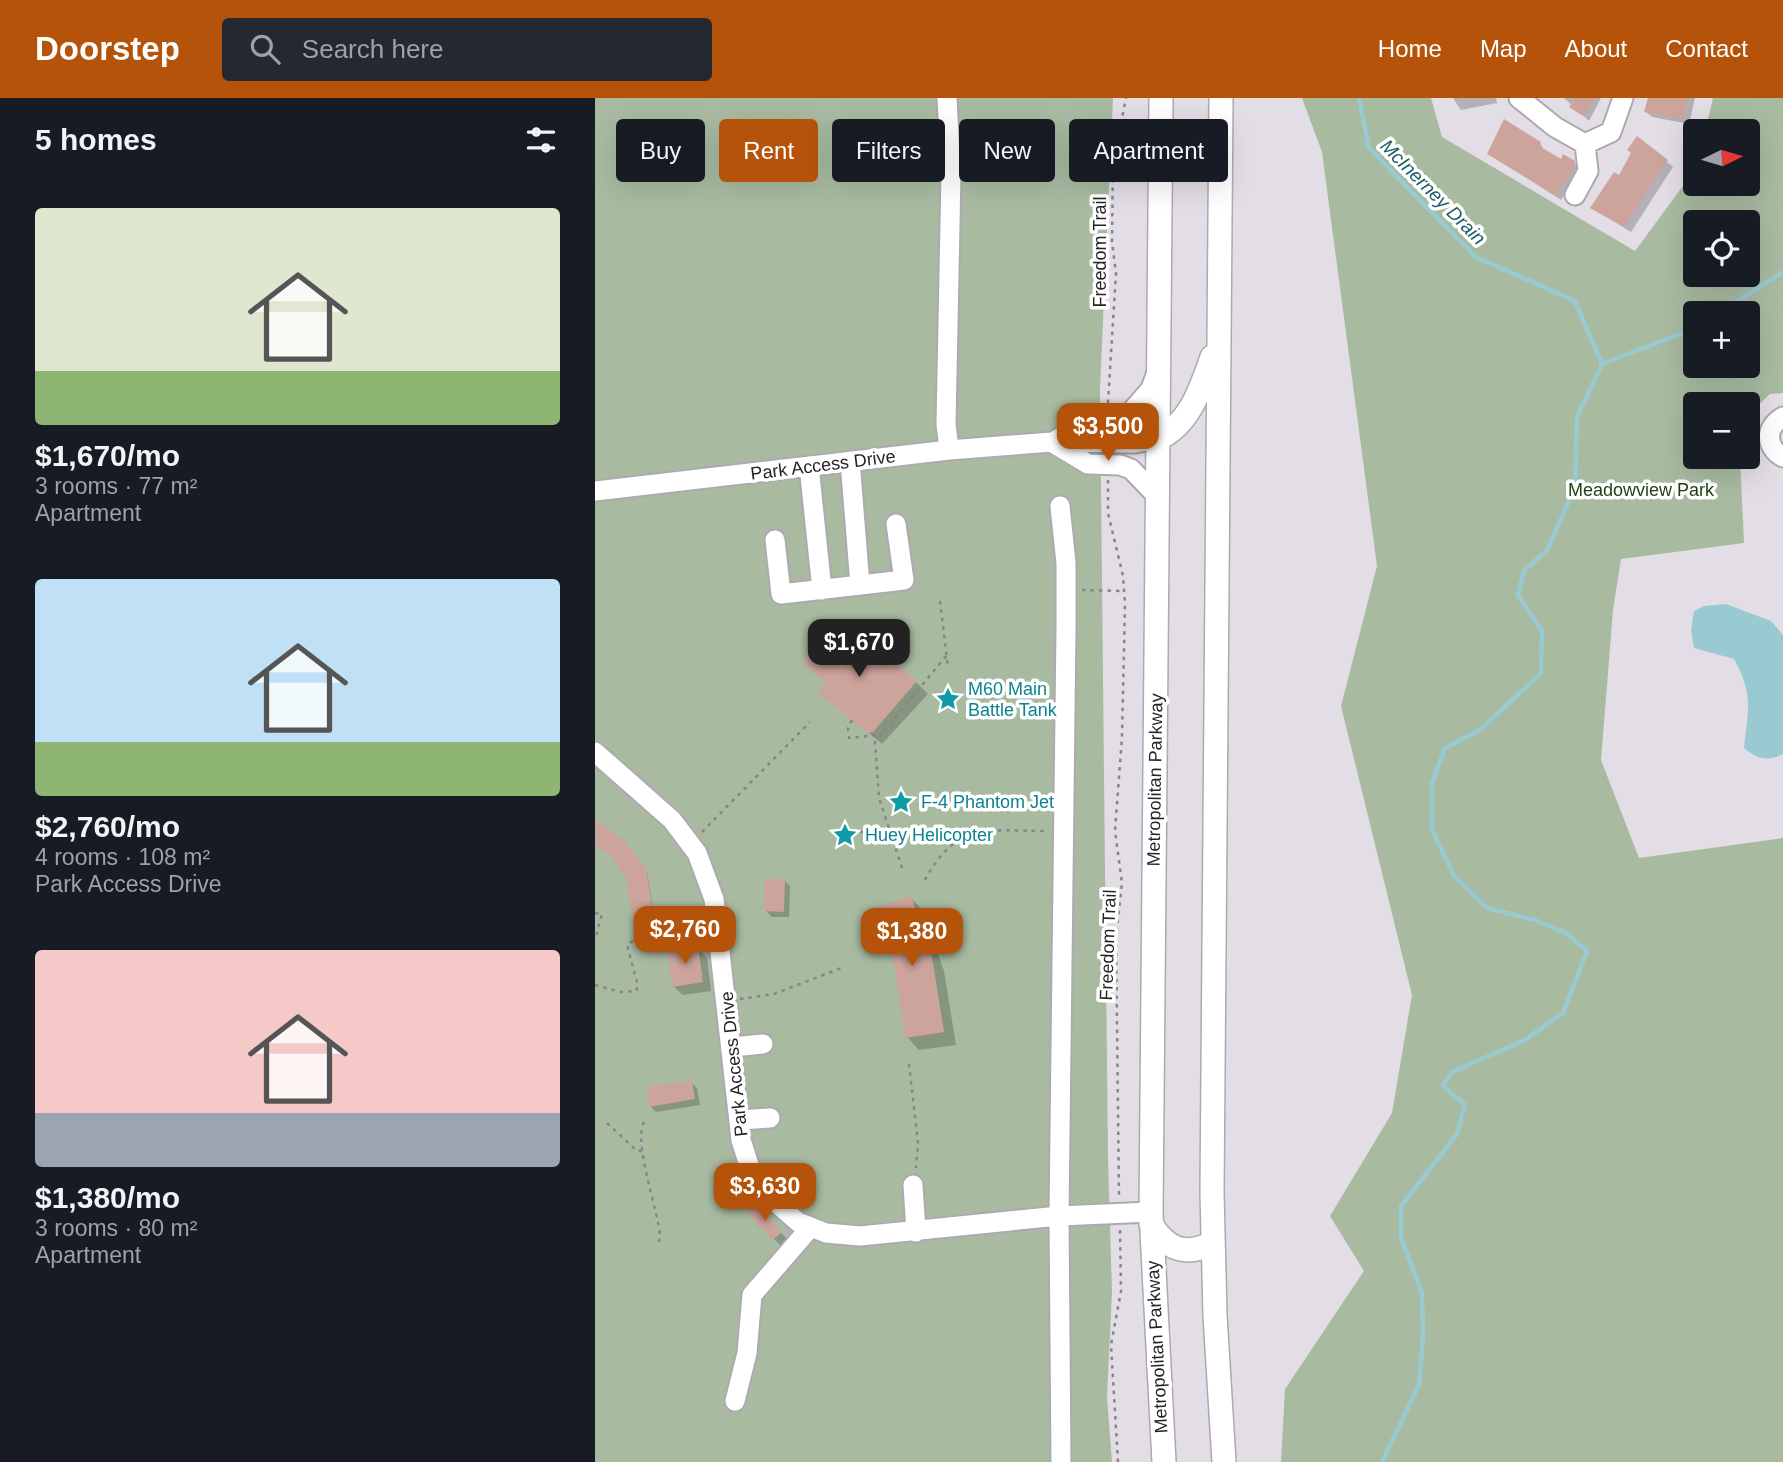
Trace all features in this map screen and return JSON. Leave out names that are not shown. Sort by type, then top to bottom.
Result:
[{"type":"main road","name":"Metropolitan Parkway","points":[[1161,98],[1151,1218],[1164,1462]]},
{"type":"main road","points":[[1221,98],[1212,1243],[1224,1462]]},
{"type":"main road","points":[[1158,439],[1175,428],[1193,404],[1218,337]]},
{"type":"main road","points":[[1151,1218],[1160,1238],[1177,1249],[1194,1250],[1212,1243]]},
{"type":"street","points":[[947,98],[951,174],[946,424],[949,450]]},
{"type":"street","points":[[1519,98],[1555,127],[1585,144]]},
{"type":"street","points":[[1585,144],[1611,132],[1623,98]]},
{"type":"street","points":[[1574,195],[1588,171],[1585,144]]},
{"type":"street","name":"Park Access Drive","points":[[1052,442],[1087,421],[1122,418],[1151,388],[1158,370]]},
{"type":"street","points":[[1783,417],[1775,422],[1769,434],[1772,448],[1783,457]]},
{"type":"street","name":"Park Access Drive","points":[[595,491],[949,450],[1052,442],[1135,443],[1158,439]]},
{"type":"street","points":[[1052,442],[1088,464],[1120,465],[1131,469],[1158,496]]},
{"type":"street","points":[[850,461],[860,585]]},
{"type":"street","points":[[809,466],[822,590]]},
{"type":"street","points":[[1061,506],[1066,588],[1059,1216],[1061,1462]]},
{"type":"street","points":[[775,540],[782,594],[904,580],[896,524]]},
{"type":"street","name":"Park Access Drive","points":[[595,752],[672,820],[698,853],[714,899],[741,1140],[755,1184],[809,1229]]},
{"type":"street","points":[[732,1047],[763,1044]]},
{"type":"street","points":[[739,1121],[770,1118]]},
{"type":"street","points":[[913,1185],[916,1232]]},
{"type":"street","points":[[735,1401],[747,1353],[752,1295],[809,1229],[860,1236],[1119,1212],[1151,1218]]},
{"type":"path","name":"Freedom Trail","points":[[1108,408],[1116,273],[1112,242],[1112,178],[1126,98]]},
{"type":"path","name":"Freedom Trail","points":[[1108,473],[1108,513],[1124,591],[1122,737],[1115,831],[1122,883],[1116,938],[1121,1292],[1111,1345],[1118,1462]]},
{"type":"path","points":[[1066,588],[1124,591]]},
{"type":"path","points":[[940,601],[948,668]]},
{"type":"path","points":[[902,868],[879,798],[873,757],[878,735],[947,655]]},
{"type":"path","points":[[852,720],[848,728],[849,738],[878,735]]},
{"type":"path","points":[[699,835],[810,722]]},
{"type":"path","points":[[860,832],[889,829]]},
{"type":"path","points":[[925,880],[940,853],[960,837],[974,833],[1065,832]]},
{"type":"path","points":[[595,913],[602,914],[595,940]]},
{"type":"path","points":[[595,985],[620,992],[636,991],[638,986],[627,945],[636,939]]},
{"type":"path","points":[[727,1000],[774,994],[844,967]]},
{"type":"path","points":[[909,1064],[918,1143],[913,1185]]},
{"type":"path","points":[[644,1122],[644,1151],[658,1212],[658,1247]]},
{"type":"path","points":[[607,1123],[637,1151],[644,1151]]},
{"type":"green space","points":[[595,98],[1113,98],[1112,119],[1069,119],[1069,182],[1109,182],[1100,389],[1108,1158],[1112,1293],[1107,1396],[1112,1462],[595,1462]]},
{"type":"green space","name":"Meadowview Park","points":[[1302,98],[1431,98],[1442,137],[1635,251],[1683,186],[1683,196],[1761,196],[1761,119],[1708,119],[1713,98],[1783,98],[1783,393],[1770,394],[1760,404],[1760,392],[1683,392],[1683,469],[1741,469],[1744,543],[1621,559],[1613,610],[1601,760],[1639,858],[1783,838],[1783,1462],[1281,1462],[1285,1389],[1364,1271],[1330,1216],[1392,1113],[1412,995],[1341,706],[1377,566],[1322,152]]},
{"type":"water","points":[[1726,604],[1771,621],[1783,635],[1783,754],[1772,758],[1753,755],[1744,748],[1747,693],[1734,659],[1694,648],[1691,630],[1694,611],[1704,606]]},
{"type":"building","points":[[1575,98],[1595,98],[1583,116],[1569,107]]},
{"type":"building","points":[[1648,98],[1688,98],[1683,119],[1644,112]]},
{"type":"building","points":[[1504,119],[1541,142],[1539,146],[1561,159],[1563,154],[1575,161],[1575,168],[1555,195],[1487,154]]},
{"type":"building","points":[[1637,136],[1668,160],[1624,227],[1590,208],[1614,172],[1619,175],[1631,153],[1627,150]]},
{"type":"building","points":[[845,629],[861,642],[865,637],[917,681],[873,732],[868,733],[818,693],[826,683],[803,662],[827,633],[836,640]]},
{"type":"building","points":[[595,819],[625,841],[646,868],[655,926],[634,928],[626,877],[611,856],[595,845]]},
{"type":"building","points":[[765,878],[785,879],[784,912],[764,911]]},
{"type":"building","points":[[911,896],[932,957],[944,1032],[905,1038],[894,964],[874,908]]},
{"type":"building","points":[[696,919],[700,937],[689,939],[685,921]]},
{"type":"building","points":[[698,946],[703,982],[672,987],[667,951]]},
{"type":"building","points":[[692,1081],[695,1099],[649,1107],[646,1087]]},
{"type":"building","points":[[757,1205],[782,1232],[773,1240],[748,1214]]},
{"type":"waterway","name":"McInerney Drain","points":[[1359,98],[1369,148],[1476,257],[1575,301],[1602,364]]},
{"type":"waterway","points":[[1738,301],[1783,272]]},
{"type":"waterway","points":[[1382,1462],[1419,1385],[1423,1336],[1422,1293],[1401,1238],[1401,1206],[1457,1134],[1465,1105],[1443,1086],[1452,1072],[1525,1040],[1563,1013],[1587,951],[1566,933],[1535,920],[1487,908],[1454,876],[1432,829],[1432,783],[1445,748],[1480,730],[1541,673],[1542,631],[1518,595],[1524,570],[1547,551],[1575,487],[1577,417],[1602,364],[1683,333]]},
{"type":"place","name":"M60 Main Battle Tank","points":[[948,699]]},
{"type":"place","name":"F-4 Phantom Jet","points":[[901,802]]},
{"type":"place","name":"Huey Helicopter","points":[[845,835]]}]
